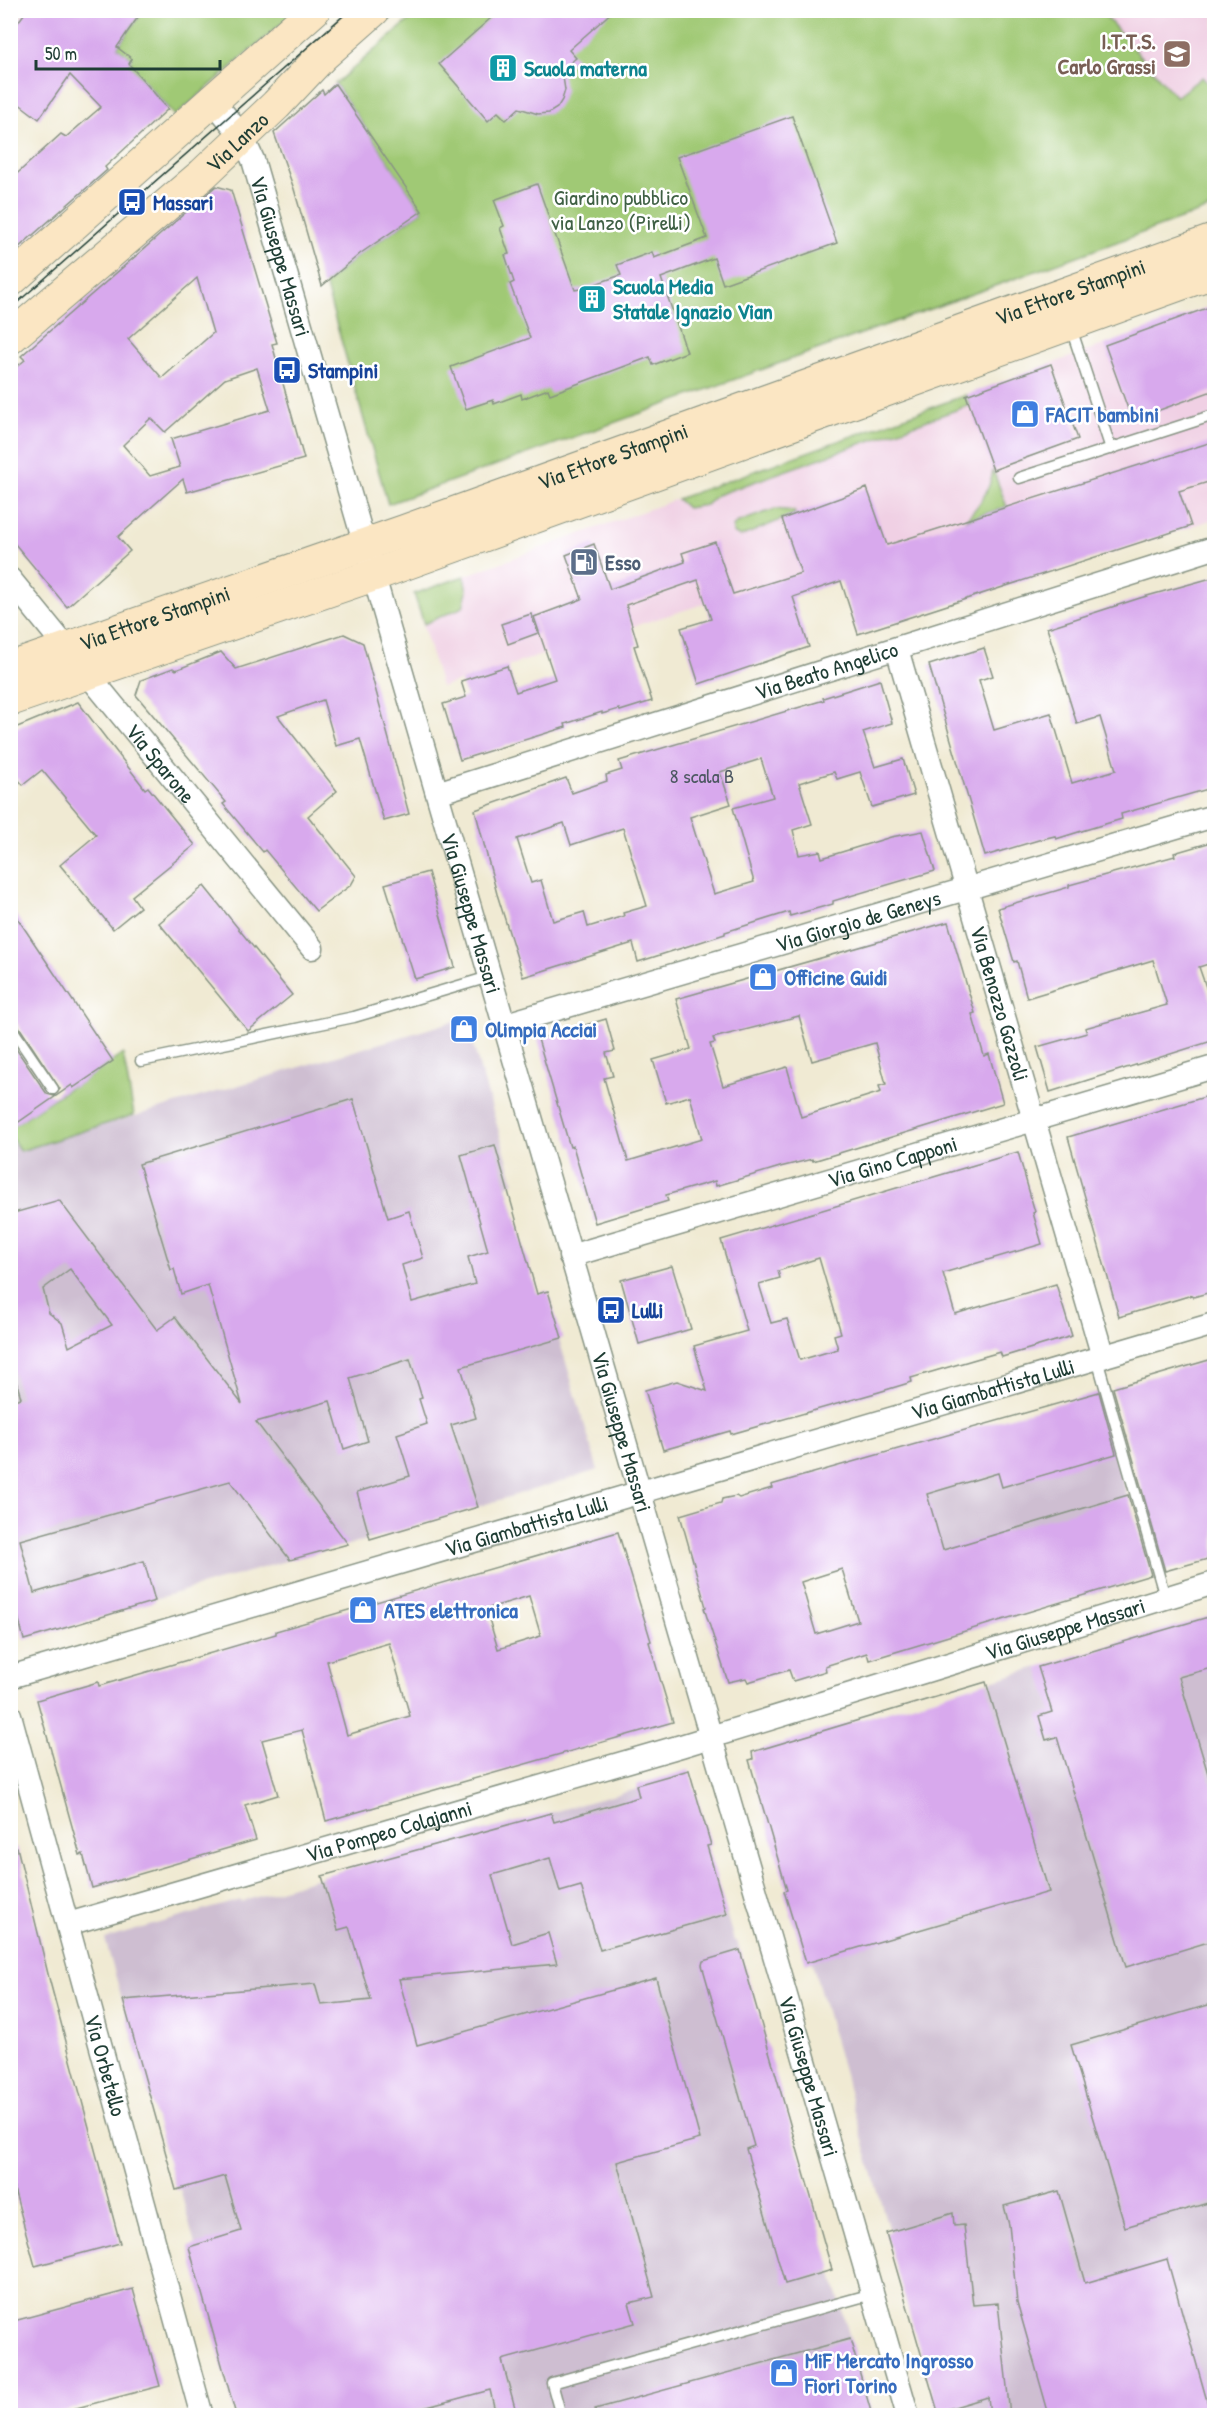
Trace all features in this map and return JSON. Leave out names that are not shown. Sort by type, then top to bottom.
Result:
[{"type":"main road","name":"Via Lanzo","points":[[10,281],[314,10]]},
{"type":"main road","name":"Via Lanzo","points":[[10,338],[202,174],[276,105],[322,56],[374,10]]},
{"type":"main road","name":"Via Ettore Stampini","points":[[10,668],[365,544],[1215,240]]},
{"type":"main road","name":"Via Ettore Stampini","points":[[10,700],[374,575],[1215,272]]},
{"type":"street","name":"Via Giuseppe Massari","points":[[213,101],[242,136],[253,160],[908,2415]]},
{"type":"street","name":"Via Beato Angelico","points":[[437,793],[1215,548]]},
{"type":"street","name":"Via Sparone","points":[[10,579],[312,948]]},
{"type":"street","name":"Via Benozzo Gozzoli","points":[[897,649],[1035,1120],[1100,1358]]},
{"type":"street","name":"Via Giorgio de Geneys","points":[[503,1025],[1215,816]]},
{"type":"street","name":"Via Gino Capponi","points":[[570,1256],[1215,1067]]},
{"type":"street","name":"Via Giambattista Lulli","points":[[10,1677],[1215,1324]]},
{"type":"street","name":"Via Giuseppe Massari","points":[[711,1737],[1211,1584]]},
{"type":"street","name":"Via Orbetello","points":[[10,1715],[202,2415]]},
{"type":"street","name":"Via Pompeo Colajanni","points":[[68,1924],[711,1737]]},
{"type":"lane","points":[[1070,325],[1111,449]]},
{"type":"lane","points":[[1019,478],[1215,415]]},
{"type":"lane","points":[[141,1061],[354,1017],[489,977]]},
{"type":"lane","points":[[10,1026],[53,1089]]},
{"type":"lane","points":[[1100,1358],[1165,1597]]},
{"type":"lane","points":[[561,2415],[552,2383],[872,2294]]},
{"type":"shaded area","name":"I.T.T.S. Carlo Grassi","points":[[1101,11],[1214,11],[1214,141],[1177,98]]},
{"type":"shaded area","points":[[1214,305],[1214,519],[976,596],[953,525],[441,687],[414,594]]},
{"type":"shaded area","points":[[465,1018],[514,1182],[507,1186],[537,1293],[548,1291],[562,1338],[559,1339],[598,1470],[371,1539],[155,1599],[155,1601],[24,1640],[10,1584],[10,1137],[21,1150]]},
{"type":"shaded area","points":[[1098,1392],[1150,1577],[869,1660],[842,1569],[913,1448]]},
{"type":"shaded area","points":[[1214,1615],[1214,2412],[1206,2416],[943,2416],[941,2411],[938,2412],[886,2233],[889,2231],[812,1962],[806,1963],[784,1891],[787,1890],[777,1838],[772,1840],[749,1760],[753,1759],[752,1752]]},
{"type":"shaded area","points":[[689,1770],[711,1845],[707,1846],[734,1941],[737,1941],[872,2415],[236,2415],[189,2247],[195,2245],[180,2189],[176,2190],[105,1939],[240,1900],[241,1902],[373,1861],[637,1789],[636,1785]]},
{"type":"green space","points":[[143,11],[296,11],[175,116],[128,64],[132,59],[117,47]]},
{"type":"green space","name":"Giardino pubblico via Lanzo (Pirelli)","points":[[420,11],[1101,11],[1176,97],[1202,77],[1214,90],[1214,207],[388,504],[325,284],[361,253],[422,211],[335,84]]},
{"type":"green space","points":[[966,395],[970,405],[717,495],[706,505],[687,508],[677,499]]},
{"type":"green space","points":[[993,470],[1007,507],[965,520],[983,498]]},
{"type":"green space","points":[[775,509],[794,511],[795,514],[740,537],[733,533],[736,523]]},
{"type":"green space","points":[[464,576],[467,591],[463,607],[424,624],[414,594]]},
{"type":"green space","points":[[123,1054],[134,1115],[20,1151],[11,1137],[10,1128]]},
{"type":"building","points":[[27,10],[143,10],[117,47],[132,59],[129,64],[168,109],[105,167],[107,170],[10,255],[10,180],[61,134],[66,137],[101,107],[70,75],[39,119],[10,97],[10,33]]},
{"type":"building","name":"Scuola materna","points":[[500,10],[614,10],[569,50],[576,58],[562,70],[565,90],[562,100],[557,108],[549,113],[538,114],[519,108],[506,120],[498,112],[488,121],[439,64]]},
{"type":"building","points":[[335,84],[422,211],[361,253],[322,286],[294,189],[274,133],[322,90],[324,94]]},
{"type":"building","points":[[792,116],[837,243],[723,284],[714,258],[661,278],[687,352],[653,365],[650,357],[550,394],[548,389],[522,399],[521,394],[494,404],[493,400],[466,409],[451,367],[530,338],[510,284],[514,282],[505,255],[509,254],[500,228],[504,226],[494,200],[537,184],[575,290],[581,289],[621,275],[617,265],[652,252],[654,258],[707,238],[677,157]]},
{"type":"building","points":[[216,186],[231,190],[277,343],[272,344],[304,459],[187,492],[183,479],[118,537],[130,551],[67,607],[10,538],[10,372],[25,360],[21,356]],"holes":[[[197,278],[213,333],[162,378],[128,339]],[[257,368],[270,410],[171,439],[180,467],[150,476],[123,445],[151,418],[165,432],[225,379]]]},
{"type":"building","points":[[1215,305],[1215,390],[1132,420],[1105,345]]},
{"type":"building","points":[[1051,364],[1078,439],[993,470],[966,395]]},
{"type":"building","points":[[1215,441],[1215,480],[1179,491],[1191,526],[858,634],[841,581],[793,597],[809,647],[699,684],[681,628],[711,619],[698,580],[626,605],[638,645],[634,646],[652,701],[620,711],[619,709],[602,714],[602,712],[565,724],[566,727],[460,760],[443,704],[466,697],[461,681],[507,666],[516,692],[555,679],[534,617],[582,599],[566,555],[594,544],[610,589],[685,562],[682,553],[715,542],[733,594],[801,573],[782,519],[867,488],[887,545]]},
{"type":"building","points":[[1215,577],[1215,787],[1121,814],[1122,819],[1056,839],[1055,836],[1042,839],[985,856],[929,665],[984,648],[993,676],[979,680],[994,730],[1051,713],[1072,783],[1116,770],[1100,717],[1077,724],[1047,628]]},
{"type":"building","points":[[531,614],[538,633],[508,644],[501,624]]},
{"type":"building","points":[[344,634],[363,643],[409,814],[384,821],[360,739],[336,746],[323,700],[278,716],[337,791],[308,816],[356,876],[351,885],[316,911],[223,804],[226,802],[136,695],[141,680],[173,668],[176,670],[221,652],[236,669]]},
{"type":"building","points":[[880,680],[892,723],[863,732],[875,767],[903,759],[914,795],[872,807],[860,772],[837,779],[834,772],[799,783],[812,824],[793,830],[799,855],[820,851],[822,858],[891,837],[923,831],[935,871],[833,901],[833,904],[790,916],[789,912],[638,962],[633,943],[523,977],[497,894],[475,810],[566,778],[572,793],[607,781],[606,775],[622,770],[619,761],[824,700],[823,698]],"holes":[[[761,759],[773,797],[733,808],[754,882],[714,894],[690,817],[731,804],[720,772]],[[564,823],[571,845],[623,828],[647,906],[588,927],[584,912],[553,921],[541,880],[531,883],[517,839]]]},
{"type":"building","points":[[78,702],[145,789],[148,787],[195,845],[132,896],[140,907],[113,929],[60,865],[96,835],[42,770],[23,785],[17,778],[10,780],[10,730]]},
{"type":"building","points":[[1215,841],[1215,962],[1199,967],[1215,1013],[1215,1040],[1050,1092],[1037,1047],[1087,1033],[1085,1028],[1167,1005],[1153,960],[1027,998],[1017,961],[1014,962],[998,908],[1069,887],[1069,885],[1175,856],[1174,853]]},
{"type":"building","points":[[428,872],[455,967],[415,979],[385,884]]},
{"type":"building","points":[[204,886],[292,995],[248,1031],[159,923]]},
{"type":"building","points":[[10,907],[113,1061],[73,1088],[72,1085],[10,1128],[10,1040],[47,1094],[54,1096],[60,1089],[16,1022],[10,1019]]},
{"type":"building","points":[[948,922],[975,1013],[972,1014],[984,1056],[989,1054],[1003,1103],[813,1161],[812,1159],[780,1167],[716,1186],[715,1181],[666,1195],[668,1201],[595,1223],[538,1039],[606,1019],[615,1051],[606,1053],[613,1076],[604,1078],[628,1161],[702,1139],[690,1096],[666,1103],[653,1060],[691,1049],[676,999]],"holes":[[[799,1016],[812,1061],[875,1043],[886,1084],[879,1086],[881,1092],[801,1117],[787,1067],[723,1086],[710,1044],[715,1043],[713,1038]]]},
{"type":"building","points":[[1215,1094],[1215,1291],[1193,1297],[1192,1295],[1119,1317],[1068,1137]]},
{"type":"building","points":[[353,1099],[388,1218],[409,1211],[423,1258],[402,1265],[412,1302],[475,1284],[468,1257],[488,1251],[461,1155],[495,1145],[537,1294],[548,1291],[562,1338],[461,1367],[476,1418],[451,1425],[478,1507],[370,1539],[357,1492],[410,1476],[397,1434],[427,1424],[410,1359],[350,1378],[368,1441],[344,1449],[330,1401],[256,1422],[348,1544],[290,1560],[230,1481],[20,1540],[34,1593],[144,1561],[155,1601],[24,1640],[10,1584],[10,1401],[21,1398],[10,1359],[10,1214],[59,1200],[157,1330],[175,1317],[242,1404],[208,1285],[181,1294],[174,1269],[171,1270],[139,1164]],"holes":[[[70,1269],[112,1325],[69,1347],[62,1323],[49,1313],[43,1289]]]},
{"type":"building","points":[[1018,1152],[1042,1244],[943,1273],[955,1314],[1056,1284],[1072,1336],[1002,1357],[1000,1352],[911,1378],[912,1382],[879,1392],[731,1434],[730,1431],[663,1450],[645,1390],[677,1381],[707,1391],[694,1346],[747,1331],[721,1240]],"holes":[[[819,1258],[841,1333],[834,1335],[838,1349],[800,1360],[787,1319],[771,1323],[759,1284],[780,1278],[778,1271]]]},
{"type":"building","points":[[672,1266],[691,1329],[639,1344],[621,1280]]},
{"type":"building","points":[[1209,1360],[1215,1380],[1215,1557],[1165,1571],[1113,1388]]},
{"type":"building","points":[[1099,1392],[1116,1454],[1002,1487],[998,1473],[927,1494],[943,1550],[1128,1495],[1151,1575],[869,1660],[867,1653],[825,1666],[826,1671],[793,1681],[789,1670],[748,1682],[746,1678],[728,1682],[704,1608],[706,1607],[680,1515],[721,1503],[722,1499],[736,1496],[739,1498],[772,1488],[771,1485]],"holes":[[[842,1569],[858,1621],[816,1634],[801,1582]]]},
{"type":"building","points":[[618,1532],[673,1722],[326,1821],[302,1730],[262,1740],[278,1795],[245,1805],[256,1840],[92,1888],[83,1854],[80,1855],[37,1700],[98,1682],[99,1686],[276,1634],[276,1631]],"holes":[[[529,1596],[541,1636],[498,1649],[486,1609]],[[389,1643],[410,1716],[347,1735],[327,1661]]]},
{"type":"building","points":[[1215,1615],[1215,1667],[1179,1677],[1215,1797],[1215,1940],[1126,1967],[1057,1737],[1046,1740],[1039,1716],[1052,1712],[1038,1667]]},
{"type":"building","points":[[986,1682],[1049,1892],[806,1963],[749,1760],[753,1759],[752,1752]]},
{"type":"building","points":[[689,1770],[711,1845],[707,1846],[727,1914],[600,1950],[581,1886],[560,1892],[550,1858],[492,1875],[512,1944],[548,1933],[557,1964],[399,1979],[417,2045],[656,1978],[700,2139],[617,2162],[654,2297],[629,2303],[635,2323],[502,2360],[517,2415],[496,2415],[490,2390],[398,2415],[236,2415],[189,2247],[241,2231],[225,2176],[176,2190],[123,2000],[315,1984],[321,2005],[371,2000],[349,1927],[338,1930],[322,1876],[551,1813],[554,1822],[639,1797],[636,1785]]},
{"type":"building","points":[[17,1847],[49,1978],[120,2243],[35,2266],[10,2174],[10,1848]]},
{"type":"building","points":[[740,1950],[832,2270],[785,2284],[746,2149],[754,2146],[702,1965],[703,1961]]},
{"type":"building","points":[[1215,2003],[1215,2201],[1125,2227],[1071,2045]]},
{"type":"building","points":[[1059,2191],[1085,2283],[1167,2259],[1211,2415],[1049,2415],[1017,2302],[1009,2225],[1004,2206]]},
{"type":"building","points":[[953,2213],[954,2226],[964,2225],[973,2305],[998,2303],[1010,2415],[990,2415],[988,2397],[938,2412],[886,2233]]},
{"type":"building","points":[[133,2289],[160,2386],[50,2415],[10,2415],[10,2322]]},
{"type":"building","points":[[850,2339],[872,2415],[596,2415],[595,2409]]},
{"type":"tram line","points":[[10,309],[350,10]]},
{"type":"place","name":"I.T.T.S. Carlo Grassi","points":[[1177,54]]},
{"type":"place","name":"Scuola materna","points":[[503,68]]},
{"type":"place","name":"Massari","points":[[132,202]]},
{"type":"place","name":"Scuola Media Statale Ignazio Vian","points":[[592,299]]},
{"type":"place","name":"Stampini","points":[[287,370]]},
{"type":"place","name":"FACIT bambini","points":[[1025,414]]},
{"type":"place","name":"Esso","points":[[584,562]]},
{"type":"place","name":"Officine Guidi","points":[[763,977]]},
{"type":"place","name":"Olimpia Acciai","points":[[464,1029]]},
{"type":"place","name":"Lulli","points":[[611,1310]]},
{"type":"place","name":"ATES elettronica","points":[[363,1610]]},
{"type":"place","name":"MiF Mercato Ingrosso Fiori Torino","points":[[784,2373]]}]
